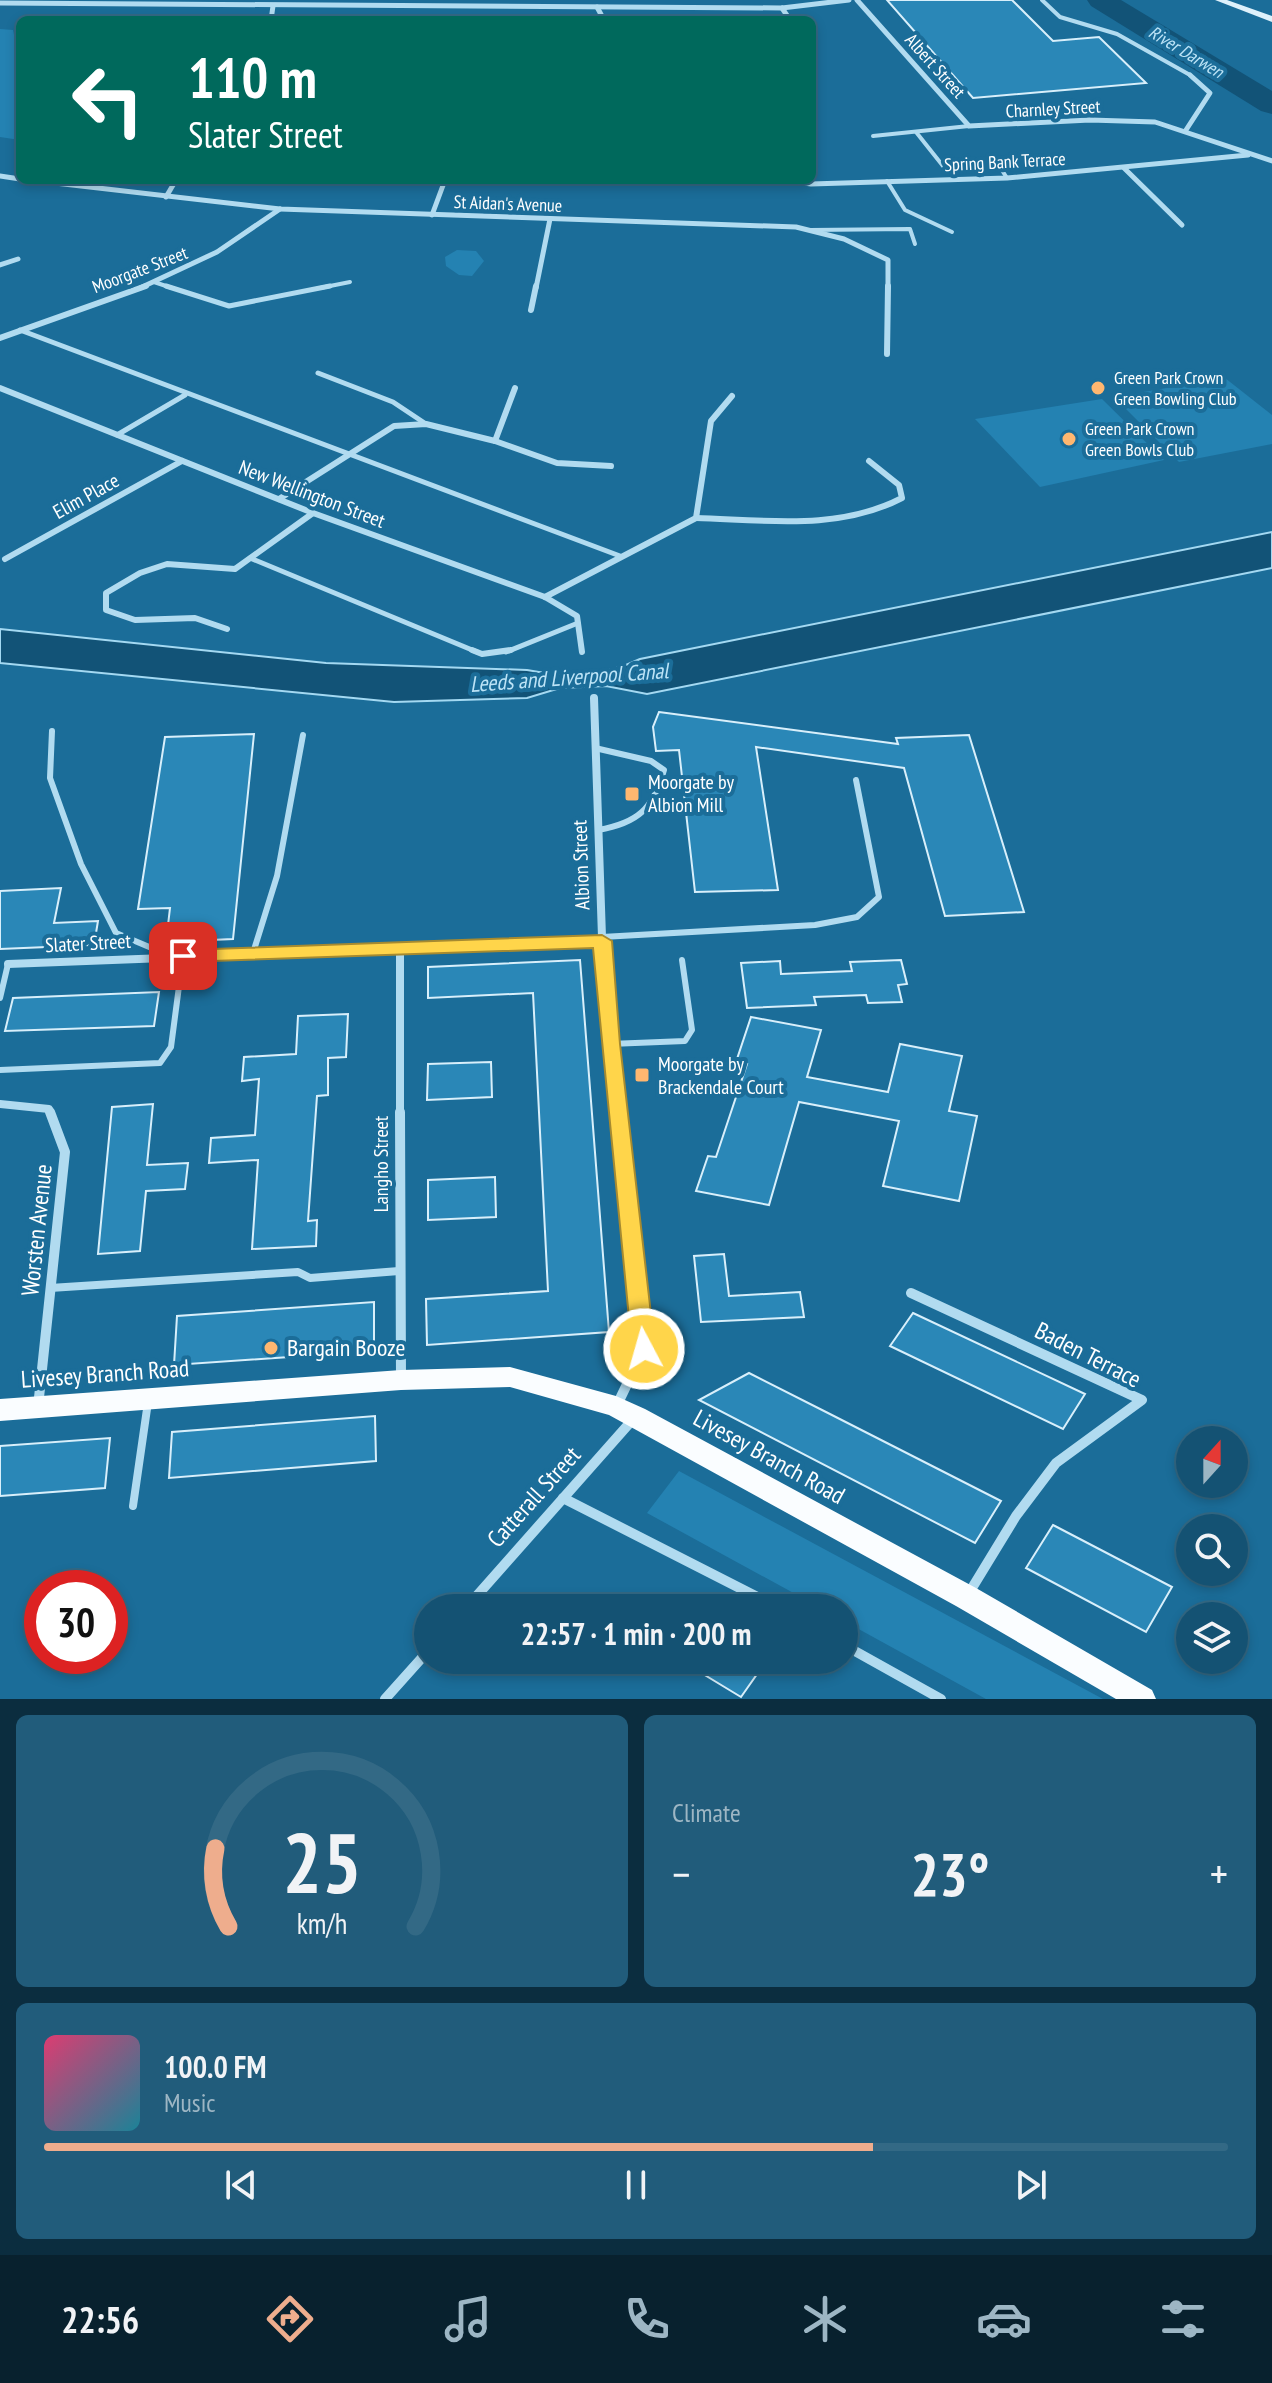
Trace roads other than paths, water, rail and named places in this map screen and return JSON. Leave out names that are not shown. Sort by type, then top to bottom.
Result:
[{"type":"main road","points":[[1219,0],[1272,19]]},
{"type":"main road","name":"Livesey Branch Road","points":[[0,1410],[401,1380],[510,1377],[626,1411],[966,1597],[1142,1699]]},
{"type":"street","points":[[0,3],[782,8],[849,0]]},
{"type":"street","name":"Albert Street","points":[[857,0],[969,126]]},
{"type":"street","points":[[272,16],[273,6]]},
{"type":"street","points":[[389,16],[390,7]]},
{"type":"street","points":[[504,16],[505,7]]},
{"type":"street","points":[[597,7],[602,16]]},
{"type":"street","points":[[782,8],[787,16]]},
{"type":"street","points":[[1186,130],[1210,93],[1190,75]]},
{"type":"street","name":"Charnley Street","points":[[969,126],[1090,120],[1155,122],[1272,161]]},
{"type":"street","name":"Spring Bank Terrace","points":[[816,184],[1007,178],[1253,155]]},
{"type":"street","points":[[1124,168],[1182,225]]},
{"type":"street","name":"St Aidan's Avenue","points":[[61,184],[280,209],[810,230],[855,242],[888,260],[887,354]]},
{"type":"street","points":[[166,197],[174,184]]},
{"type":"street","points":[[432,215],[444,184]]},
{"type":"street","name":"Moorgate Street","points":[[0,338],[154,282],[246,238],[280,209]]},
{"type":"street","points":[[531,310],[550,219]]},
{"type":"street","points":[[0,265],[18,259]]},
{"type":"street","name":"New Wellington Street","points":[[0,388],[313,513],[545,597],[577,616],[578,623]]},
{"type":"street","points":[[495,441],[515,388]]},
{"type":"street","points":[[696,518],[711,421],[732,396]]},
{"type":"street","points":[[279,499],[394,426],[426,424],[495,441],[557,463],[611,466]]},
{"type":"street","name":"Elim Place","points":[[5,559],[182,461]]},
{"type":"street","points":[[545,597],[696,518],[802,520],[887,508],[902,498],[899,485],[869,461]]},
{"type":"street","points":[[227,629],[195,618],[135,620],[106,610],[106,593],[141,570],[180,561],[235,569],[313,513]]},
{"type":"street","points":[[578,623],[582,652]]},
{"type":"street","name":"Albion Street","points":[[594,698],[602,939],[610,1044],[644,1349],[626,1411]]},
{"type":"street","name":"Slater Street","points":[[8,964],[602,939]]},
{"type":"street","name":"Langho Street","points":[[400,948],[401,1380]]},
{"type":"street","name":"Worsten Avenue","points":[[0,1104],[49,1109],[65,1152],[38,1408]]},
{"type":"street","name":"Baden Terrace","points":[[911,1293],[1142,1400],[1056,1463],[1016,1516],[966,1597]]},
{"type":"street","name":"Catterall Street","points":[[478,1594],[563,1498],[626,1411]]},
{"type":"street","points":[[563,1498],[752,1594]]},
{"type":"street","points":[[858,1653],[941,1699]]},
{"type":"street","points":[[385,1699],[414,1667]]},
{"type":"lane","points":[[1042,0],[1060,17],[1117,34],[1190,75]]},
{"type":"lane","points":[[873,136],[969,126]]},
{"type":"lane","points":[[916,132],[943,166]]},
{"type":"lane","points":[[992,155],[1007,178]]},
{"type":"lane","points":[[887,181],[905,210],[952,232]]},
{"type":"lane","points":[[810,230],[910,229],[915,244]]},
{"type":"lane","points":[[154,282],[229,306],[350,282]]},
{"type":"lane","points":[[20,330],[185,395],[620,556]]},
{"type":"lane","points":[[318,373],[393,402],[426,424]]},
{"type":"lane","points":[[117,435],[185,395]]},
{"type":"lane","points":[[250,558],[482,654],[501,654],[578,623]]},
{"type":"lane","points":[[52,731],[50,778],[81,864],[116,933],[173,957]]},
{"type":"lane","points":[[253,953],[277,876],[303,735]]},
{"type":"lane","points":[[595,748],[651,761],[664,770],[652,805],[642,818],[629,825],[598,830]]},
{"type":"lane","points":[[602,939],[815,925],[857,917],[879,897],[856,780]]},
{"type":"lane","points":[[0,1070],[160,1063],[171,1047],[183,956]]},
{"type":"lane","points":[[610,1044],[685,1041],[692,1030],[682,960]]},
{"type":"lane","points":[[0,998],[8,964]]},
{"type":"lane","points":[[50,1288],[298,1272],[310,1278],[399,1271]]},
{"type":"lane","points":[[133,1506],[148,1398]]},
{"type":"water","name":"Leeds and Liverpool Canal","points":[[1272,532],[1272,568],[647,694],[606,686],[560,688],[527,698],[394,702],[0,663],[0,629],[326,663],[584,674],[612,669],[640,659]]},
{"type":"waterway","name":"River Darwen","points":[[1101,0],[1272,104]]},
{"type":"place","name":"Green Park Crown Green Bowling Club","points":[[1098,388]]},
{"type":"place","name":"Green Park Crown Green Bowls Club","points":[[1069,439]]},
{"type":"place","name":"Moorgate by Albion Mill","points":[[632,794]]},
{"type":"place","name":"Moorgate by Brackendale Court","points":[[642,1075]]},
{"type":"place","name":"Bargain Booze","points":[[271,1348]]}]
